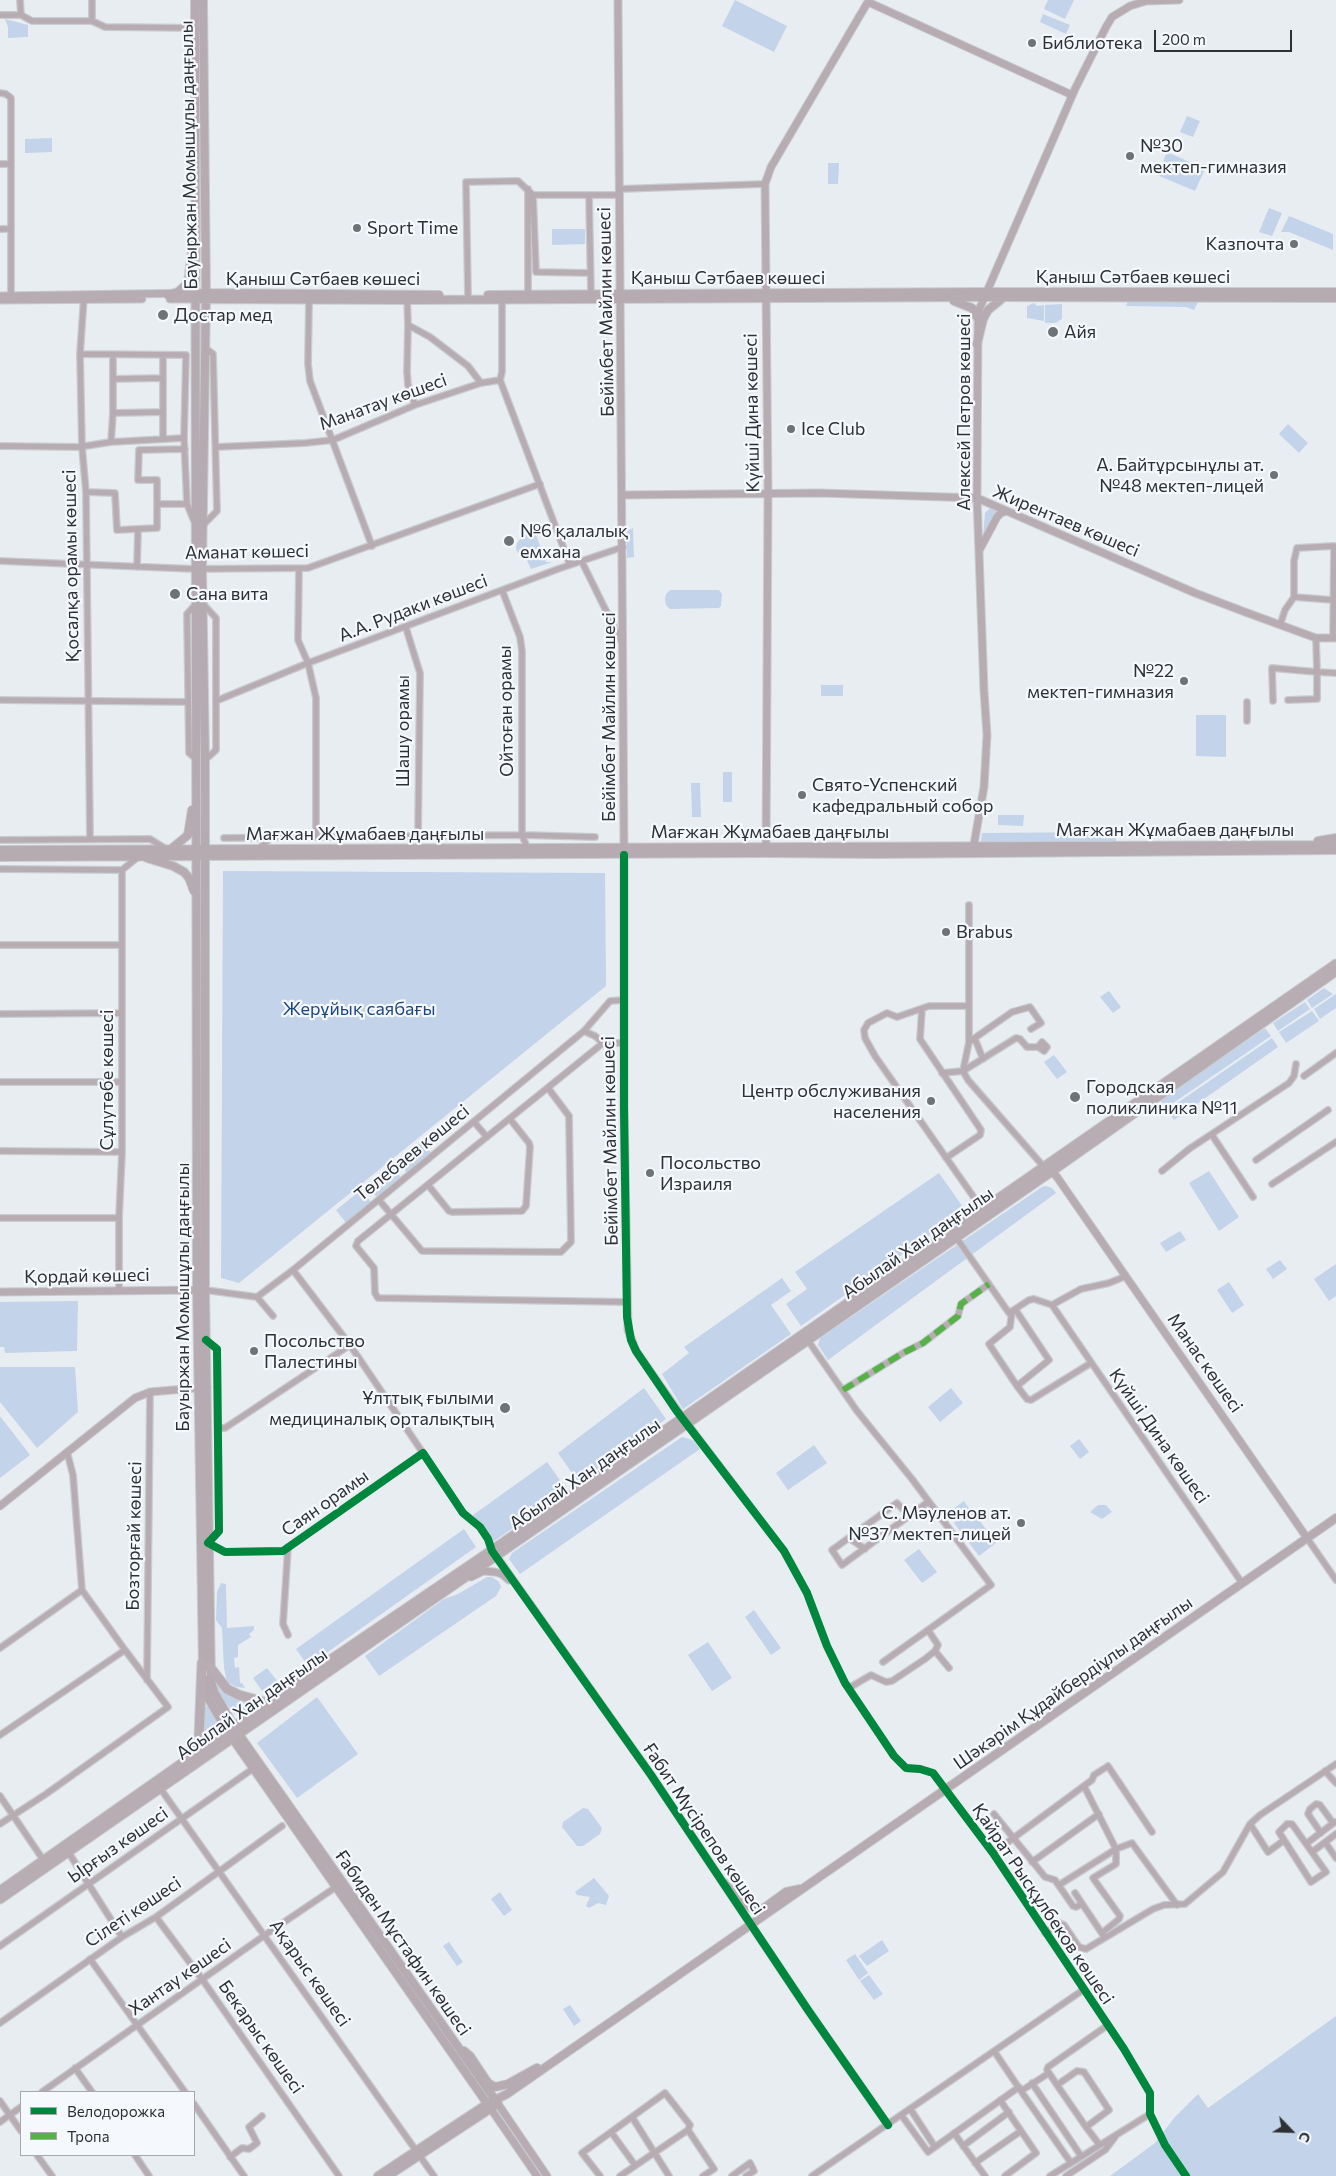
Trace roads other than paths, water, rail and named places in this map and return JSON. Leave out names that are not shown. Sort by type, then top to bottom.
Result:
[{"type":"main road","name":"Бауыржан Момышұлы даңғылы","points":[[195,0],[199,28],[206,296],[199,524]]},
{"type":"main road","name":"Бауыржан Момышұлы даңғылы","points":[[202,0],[199,28],[196,233],[196,391],[199,524],[196,798],[200,853],[201,1290],[198,1388],[206,1665]]},
{"type":"main road","points":[[168,295],[178,292],[188,283],[190,256],[196,233]]},
{"type":"main road","name":"Қаныш Сәтбаев көшесі","points":[[206,296],[309,300],[468,296],[621,297],[1336,292]]},
{"type":"main road","name":"Қаныш Сәтбаев көшесі","points":[[196,296],[407,297],[502,300],[591,294],[621,297]]},
{"type":"main road","name":"Қаныш Сәтбаев көшесі","points":[[766,296],[942,298],[984,294],[1004,297],[1336,298]]},
{"type":"main road","points":[[977,344],[983,319],[988,310],[1004,297]]},
{"type":"main road","points":[[942,298],[967,305],[972,308],[977,317]]},
{"type":"main road","name":"Бауыржан Момышұлы даңғылы","points":[[199,604],[205,760],[196,896],[201,1290],[206,1340],[207,1388],[208,1543],[205,1688],[208,1698],[233,1732]]},
{"type":"main road","points":[[169,850],[188,835],[196,798]]},
{"type":"main road","points":[[1311,844],[1317,841],[1336,838]]},
{"type":"main road","name":"Мағжан Жұмабаев даңғылы","points":[[973,849],[1336,845]]},
{"type":"main road","name":"Мағжан Жұмабаев даңғылы","points":[[0,857],[140,857],[258,850],[527,848],[624,852]]},
{"type":"main road","name":"Мағжан Жұмабаев даңғылы","points":[[0,850],[169,850],[200,853],[624,852],[766,849],[1336,850]]},
{"type":"main road","points":[[140,857],[173,866],[184,872],[189,878],[196,896]]},
{"type":"main road","name":"Абылай Хан даңғылы","points":[[806,1336],[956,1237],[1048,1169],[1336,964]]},
{"type":"main road","name":"Абылай Хан даңғылы","points":[[233,1732],[268,1704],[494,1553],[806,1336],[982,1210],[1048,1169],[1336,971]]},
{"type":"main road","name":"Шәкәрім Құдайбердіұлы даңғылы","points":[[378,2176],[489,2107],[1336,1518]]},
{"type":"main road","name":"Абылай Хан даңғылы","points":[[0,1899],[67,1849],[233,1732],[440,1593],[494,1553]]},
{"type":"main road","points":[[206,1665],[228,1689],[238,1695],[268,1704]]},
{"type":"main road","points":[[158,1785],[196,1746],[200,1730],[206,1665]]},
{"type":"main road","name":"Ғабиден Мұстафин көшесі","points":[[233,1732],[254,1768],[489,2107]]},
{"type":"main road","name":"Ғабиден Мұстафин көшесі","points":[[233,1732],[496,2102]]},
{"type":"main road","name":"Абылай Хан даңғылы","points":[[0,1891],[44,1861],[67,1849]]},
{"type":"main road","points":[[724,1883],[743,1903],[754,1909],[764,1908],[786,1892],[804,1887]]},
{"type":"main road","points":[[460,2050],[470,2056],[488,2083],[494,2087],[508,2084],[544,2064],[551,2064]]},
{"type":"main road","name":"Шәкәрім Құдайбердіұлы даңғылы","points":[[388,2176],[417,2153]]},
{"type":"street","points":[[20,0],[21,15]]},
{"type":"street","points":[[92,0],[92,21]]},
{"type":"street","name":"Бейімбет Майлин көшесі","points":[[618,0],[623,547],[624,1043],[628,1330],[636,1351],[684,1420]]},
{"type":"street","name":"Алексей Петров көшесі","points":[[973,849],[984,787],[988,735],[984,691],[977,498],[977,317],[984,294],[1072,94],[1112,17],[1130,6],[1146,1],[1179,0]]},
{"type":"street","points":[[869,1],[1072,94]]},
{"type":"street","name":"Күйші Дина көшесі","points":[[766,849],[768,493],[765,184],[771,167],[869,1]]},
{"type":"street","points":[[0,15],[21,15],[32,21],[92,21],[105,27],[199,28]]},
{"type":"street","points":[[3,94],[10,98],[11,297]]},
{"type":"street","points":[[0,164],[10,164]]},
{"type":"street","points":[[468,296],[466,182],[518,181],[533,194],[536,272],[590,273]]},
{"type":"street","points":[[533,194],[589,195],[765,184]]},
{"type":"street","points":[[528,189],[528,297]]},
{"type":"street","points":[[589,195],[591,294]]},
{"type":"street","points":[[0,229],[10,229]]},
{"type":"street","name":"Қаныш Сәтбаев көшесі","points":[[84,296],[196,296]]},
{"type":"street","name":"Қосалқа орамы көшесі","points":[[84,296],[80,354],[82,447],[86,492],[90,839]]},
{"type":"street","name":"Қаныш Сәтбаев көшесі","points":[[0,298],[196,296]]},
{"type":"street","points":[[407,297],[407,372],[408,385],[415,405]]},
{"type":"street","points":[[309,300],[308,364],[310,381],[372,546]]},
{"type":"street","points":[[502,300],[502,372],[500,380],[570,565]]},
{"type":"street","points":[[408,325],[430,337],[468,366],[481,383]]},
{"type":"street","points":[[80,354],[186,355],[184,438],[187,504],[199,524],[217,511],[213,354],[205,348]]},
{"type":"street","points":[[111,442],[114,413],[113,355]]},
{"type":"street","points":[[163,355],[163,438]]},
{"type":"street","points":[[113,379],[163,378]]},
{"type":"street","name":"Манатау көшесі","points":[[216,447],[333,440],[415,405],[481,383],[500,380]]},
{"type":"street","points":[[185,391],[196,391]]},
{"type":"street","points":[[114,413],[163,412]]},
{"type":"street","points":[[0,446],[82,447],[111,442],[184,438]]},
{"type":"street","points":[[86,492],[115,493],[117,530],[157,528],[157,480],[138,480],[139,450],[185,449]]},
{"type":"street","name":"Аманат көшесі","points":[[0,561],[199,569],[299,569],[318,566],[540,484]]},
{"type":"street","name":"Жирентаев көшесі","points":[[622,495],[768,493],[977,498],[1195,593],[1316,638],[1335,638]]},
{"type":"street","points":[[157,504],[187,504]]},
{"type":"street","points":[[980,549],[997,517],[1007,511]]},
{"type":"street","points":[[137,567],[138,529]]},
{"type":"street","points":[[1280,625],[1285,610],[1294,597],[1294,561],[1297,548],[1334,546],[1335,638]]},
{"type":"street","name":"А.А. Рудаки көшесі","points":[[216,701],[308,663],[623,547]]},
{"type":"street","points":[[582,562],[623,645]]},
{"type":"street","points":[[299,569],[298,640],[308,663],[316,698],[316,836]]},
{"type":"street","name":"Ойтоған орамы","points":[[502,590],[520,637],[522,652],[522,835]]},
{"type":"street","points":[[1294,597],[1334,600]]},
{"type":"street","points":[[196,759],[189,753],[187,614],[199,604],[216,618],[216,750],[205,760]]},
{"type":"street","name":"Шашу орамы","points":[[406,628],[420,674],[418,836]]},
{"type":"street","points":[[1288,700],[1317,699],[1316,638]]},
{"type":"street","points":[[1273,701],[1272,668],[1336,673]]},
{"type":"street","points":[[0,700],[188,702]]},
{"type":"street","points":[[1247,702],[1247,721]]},
{"type":"street","points":[[522,835],[527,848]]},
{"type":"street","points":[[224,838],[316,836],[595,836]]},
{"type":"street","points":[[258,850],[272,837]]},
{"type":"street","name":"Мағжан Жұмабаев даңғылы","points":[[0,840],[150,839],[169,850]]},
{"type":"street","points":[[0,869],[122,870],[140,857]]},
{"type":"street","name":"Сұлутөбе көшесі","points":[[119,1290],[119,1218],[122,1152],[122,870]]},
{"type":"street","points":[[969,905],[969,1006],[972,1041],[963,1072],[968,1080],[1048,1169]]},
{"type":"street","points":[[0,945],[122,945]]},
{"type":"street","name":"Төлебаев көшесі","points":[[257,1297],[293,1270],[584,1032],[610,1001],[624,1000]]},
{"type":"street","points":[[969,1006],[929,1006],[897,1017],[887,1013],[868,1023],[864,1030],[865,1038],[887,1073],[982,1210]]},
{"type":"street","points":[[972,1041],[1012,1012],[1030,1007],[1040,1023],[1031,1028]]},
{"type":"street","points":[[922,1008],[920,1039],[981,1130],[980,1135],[946,1158]]},
{"type":"street","points":[[0,1014],[122,1013]]},
{"type":"street","points":[[584,1032],[595,1036],[603,1043]]},
{"type":"street","points":[[942,1073],[963,1072],[1016,1038],[1020,1039],[1027,1047],[1038,1047]]},
{"type":"street","points":[[972,1041],[983,1059]]},
{"type":"street","points":[[624,1043],[603,1043],[356,1243],[356,1246],[374,1268],[375,1293],[378,1298],[627,1302]]},
{"type":"street","points":[[1304,1076],[1336,1053]]},
{"type":"street","points":[[1162,1171],[1189,1149],[1289,1084],[1294,1076],[1296,1064]]},
{"type":"street","points":[[0,1082],[122,1082]]},
{"type":"street","points":[[379,1200],[422,1251],[561,1252],[571,1242],[569,1116],[548,1088]]},
{"type":"street","points":[[1256,1160],[1328,1110]]},
{"type":"street","points":[[428,1185],[449,1211],[452,1212],[522,1211],[526,1206],[530,1147],[529,1143],[510,1119]]},
{"type":"street","points":[[474,1122],[487,1137]]},
{"type":"street","points":[[1212,1135],[1253,1198]]},
{"type":"street","points":[[1272,1184],[1336,1142]]},
{"type":"street","points":[[0,1151],[122,1152]]},
{"type":"street","name":"Манас көшесі","points":[[1048,1169],[1126,1276],[1336,1580]]},
{"type":"street","points":[[0,1218],[119,1218]]},
{"type":"street","points":[[956,1237],[1009,1313],[1029,1300],[1034,1299],[1052,1305],[1081,1289],[1109,1283],[1126,1276]]},
{"type":"street","points":[[293,1270],[350,1345],[463,1513],[480,1527],[494,1553]]},
{"type":"street","points":[[843,1390],[903,1353],[923,1343],[958,1316],[961,1304],[989,1284]]},
{"type":"street","points":[[201,1290],[257,1297],[273,1316]]},
{"type":"street","name":"Қордай көшесі","points":[[0,1292],[201,1290]]},
{"type":"street","name":"Күйші Дина көшесі","points":[[1052,1305],[1242,1583]]},
{"type":"street","points":[[1013,1310],[1049,1360],[1017,1386]]},
{"type":"street","points":[[1013,1310],[1010,1327],[989,1344],[1027,1399],[1031,1400],[1091,1363]]},
{"type":"street","points":[[806,1336],[843,1390],[990,1585],[883,1662]]},
{"type":"street","points":[[206,1340],[217,1349],[218,1428],[219,1531],[208,1543]]},
{"type":"street","points":[[218,1428],[225,1428],[350,1345]]},
{"type":"street","points":[[0,1506],[135,1398],[150,1392],[207,1388]]},
{"type":"street","name":"Бозторғай көшесі","points":[[147,1680],[150,1392]]},
{"type":"street","name":"Қайрат Рысқұлбеков көшесі","points":[[684,1420],[784,1551],[807,1593],[827,1646],[849,1688],[900,1764],[906,1768],[920,1769],[933,1774],[946,1790],[993,1853],[1108,2025],[1150,2093],[1150,2114],[1165,2145],[1186,2176]]},
{"type":"street","points":[[0,1824],[46,1794],[168,1707],[124,1650],[82,1590],[73,1476],[67,1452]]},
{"type":"street","name":"Саян орамы","points":[[208,1543],[225,1552],[283,1551],[423,1453]]},
{"type":"street","points":[[909,1516],[897,1503],[832,1550],[842,1565],[865,1549],[928,1502]]},
{"type":"street","points":[[849,1538],[865,1549]]},
{"type":"street","points":[[288,1548],[283,1624],[288,1635]]},
{"type":"street","name":"Ғабит Мүсірепов көшесі","points":[[494,1553],[724,1883],[750,1925],[888,2125]]},
{"type":"street","points":[[440,1593],[455,1588],[482,1571],[502,1574],[516,1586]]},
{"type":"street","points":[[0,1648],[82,1590]]},
{"type":"street","points":[[849,1688],[871,1675],[886,1682],[892,1681],[935,1651],[938,1645],[928,1630]]},
{"type":"street","points":[[0,1735],[124,1650]]},
{"type":"street","points":[[935,1651],[949,1668]]},
{"type":"street","points":[[1103,1936],[1164,1904],[1177,1906],[1185,1904],[1196,1897],[1223,1872],[1250,1824],[1260,1815],[1336,1764]]},
{"type":"street","points":[[993,1853],[1092,1780],[1094,1775],[1108,1766],[1152,1832]]},
{"type":"street","name":"Ырғыз көшесі","points":[[0,1946],[254,1768]]},
{"type":"street","points":[[1325,1771],[1336,1783]]},
{"type":"street","name":"Ақарыс көшесі","points":[[158,1785],[220,1870],[434,2176]]},
{"type":"street","points":[[1045,1933],[1059,1923],[1064,1925],[1082,1949],[1092,1946],[1120,1919],[1120,1916],[1093,1878],[1116,1864],[1116,1849],[1084,1786]]},
{"type":"street","points":[[0,1796],[44,1861]]},
{"type":"street","points":[[1307,1843],[1321,1833],[1334,1822],[1320,1805],[1316,1804],[1310,1809],[1308,1814],[1321,1833]]},
{"type":"street","points":[[994,1814],[1045,1877],[1055,1880],[1073,1906],[1076,1907],[1082,1904]]},
{"type":"street","points":[[1032,1862],[1099,1814]]},
{"type":"street","points":[[1250,1824],[1268,1852],[1283,1841]]},
{"type":"street","points":[[1289,1824],[1307,1843],[1326,1872],[1311,1882],[1283,1841],[1279,1830],[1289,1824]]},
{"type":"street","name":"Сілеті көшесі","points":[[0,2023],[122,1937],[156,1916],[282,1826]]},
{"type":"street","points":[[1312,1852],[1336,1834]]},
{"type":"street","points":[[1325,1842],[1336,1858]]},
{"type":"street","points":[[1059,1886],[1116,1849],[1130,1843],[1134,1844],[1177,1906]]},
{"type":"street","points":[[67,1849],[122,1937]]},
{"type":"street","name":"Хантау көшесі","points":[[43,2091],[336,1887]]},
{"type":"street","points":[[1075,1893],[1103,1936]]},
{"type":"street","name":"Бекарыс көшесі","points":[[156,1916],[202,1979],[338,2176]]},
{"type":"street","points":[[90,1960],[184,2091]]},
{"type":"street","points":[[812,2176],[911,2110],[1083,1990]]},
{"type":"street","points":[[1099,2144],[1056,2086],[1049,2073],[1048,2066],[1108,2025]]},
{"type":"street","points":[[994,2051],[1071,2163]]},
{"type":"street","points":[[75,2068],[91,2091]]},
{"type":"street","points":[[1056,2086],[1077,2071],[1084,2072],[1109,2110],[1086,2127]]},
{"type":"street","points":[[902,2116],[928,2152],[1000,2100],[1049,2073]]},
{"type":"street","points":[[1032,2083],[1081,2156]]},
{"type":"street","points":[[600,2176],[582,2153],[665,2093],[690,2125],[688,2130],[620,2176]]},
{"type":"street","points":[[1000,2100],[1036,2153],[1005,2176]]},
{"type":"street","points":[[0,2101],[20,2130]]},
{"type":"street","name":"Ғабиден Мұстафин көшесі","points":[[496,2102],[547,2176]]},
{"type":"street","points":[[195,2105],[244,2176]]},
{"type":"street","name":"Ғабиден Мұстафин көшесі","points":[[489,2107],[537,2176]]},
{"type":"street","points":[[0,2122],[20,2108]]},
{"type":"street","points":[[911,2110],[935,2147]]},
{"type":"street","points":[[963,2146],[1009,2112]]},
{"type":"street","points":[[1050,2176],[1150,2114]]},
{"type":"street","points":[[230,2157],[242,2148],[249,2149],[258,2143],[250,2127],[262,2116]]},
{"type":"street","points":[[632,2117],[669,2176]]},
{"type":"street","points":[[688,2130],[714,2169],[703,2176]]},
{"type":"street","points":[[976,2163],[1021,2131]]},
{"type":"street","points":[[611,2132],[635,2165]]},
{"type":"street","points":[[954,2133],[985,2176]]},
{"type":"street","points":[[1066,2176],[1105,2150],[1118,2133]]},
{"type":"street","points":[[38,2156],[52,2176]]},
{"type":"street","points":[[136,2156],[149,2176]]},
{"type":"street","points":[[732,2176],[750,2163],[754,2171],[746,2176]]},
{"type":"place","name":"Библиотека","points":[[1032,43]]},
{"type":"place","name":"№30 мектеп-гимназия","points":[[1130,156]]},
{"type":"place","name":"Sport Time","points":[[357,228]]},
{"type":"place","name":"Казпочта","points":[[1294,244]]},
{"type":"place","name":"Достар мед","points":[[163,315]]},
{"type":"place","name":"Айя","points":[[1053,332]]},
{"type":"place","name":"Ice Club","points":[[791,429]]},
{"type":"place","name":"А. Байтұрсынұлы ат. №48 мектеп-лицей","points":[[1274,475]]},
{"type":"place","name":"№6 қалалық емхана","points":[[509,541]]},
{"type":"place","name":"Сана вита","points":[[175,594]]},
{"type":"place","name":"№22 мектеп-гимназия","points":[[1184,681]]},
{"type":"place","name":"Свято-Успенский кафедральный собор","points":[[802,795]]},
{"type":"place","name":"Brabus","points":[[946,932]]},
{"type":"place","name":"Городская поликлиника №11","points":[[1075,1097]]},
{"type":"place","name":"Центр обслуживания населения","points":[[931,1101]]},
{"type":"place","name":"Посольство Израиля","points":[[650,1173]]},
{"type":"place","name":"Посольство Палестины","points":[[254,1351]]},
{"type":"place","name":"Ұлттық ғылыми медициналық орталықтың","points":[[505,1408]]},
{"type":"place","name":"С. Мәуленов ат. №37 мектеп-лицей","points":[[1021,1523]]},
{"type":"park label","name":"Жерұйық саябағы","points":[[359,1009]]}]
